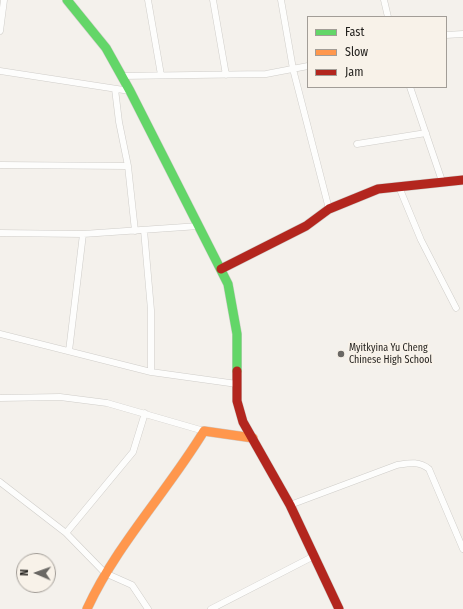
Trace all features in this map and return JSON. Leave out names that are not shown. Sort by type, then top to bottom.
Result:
[{"type":"street","points":[[0,31],[4,0]]},
{"type":"street","points":[[68,0],[106,48],[130,91],[228,284],[237,334],[237,401],[244,422],[290,505],[339,609]]},
{"type":"street","points":[[148,0],[161,75]]},
{"type":"street","points":[[213,0],[226,75]]},
{"type":"street","points":[[281,0],[293,69],[329,209]]},
{"type":"street","points":[[384,0],[388,16]]},
{"type":"street","points":[[447,35],[463,34]]},
{"type":"street","points":[[121,76],[266,74],[307,66]]},
{"type":"street","points":[[0,71],[130,91]]},
{"type":"street","points":[[410,88],[442,181]]},
{"type":"street","points":[[116,89],[118,122],[128,166],[135,231]]},
{"type":"street","points":[[357,144],[426,133]]},
{"type":"street","points":[[0,165],[128,166]]},
{"type":"street","points":[[221,269],[306,226],[329,209],[378,189],[442,181],[463,180]]},
{"type":"street","points":[[399,187],[421,240],[456,308]]},
{"type":"street","points":[[0,233],[83,234],[199,226]]},
{"type":"street","points":[[144,230],[151,310],[151,372]]},
{"type":"street","points":[[69,351],[83,234]]},
{"type":"street","points":[[0,334],[151,372],[237,384]]},
{"type":"street","points":[[0,398],[60,396],[107,403],[204,431],[253,438]]},
{"type":"street","points":[[66,533],[133,452],[145,413]]},
{"type":"street","points":[[87,609],[105,573],[128,538],[193,451],[204,431]]},
{"type":"street","points":[[290,505],[397,465],[411,462],[422,464],[429,469],[463,549]]},
{"type":"street","points":[[0,482],[66,533],[105,573],[132,585],[148,609]]},
{"type":"street","points":[[211,609],[314,556]]},
{"type":"traffic: fast","points":[[67,0],[106,48],[130,91],[228,284],[237,334],[237,371]]},
{"type":"traffic: slow","points":[[87,609],[99,585],[127,540],[190,453],[204,431],[253,438]]},
{"type":"traffic: jam","points":[[221,269],[306,226],[329,209],[378,189],[463,180]]},
{"type":"traffic: jam","points":[[237,371],[237,401],[243,422],[290,505],[339,609]]},
{"type":"place","name":"Myitkyina Yu Cheng Chinese High School","points":[[341,354]]}]
